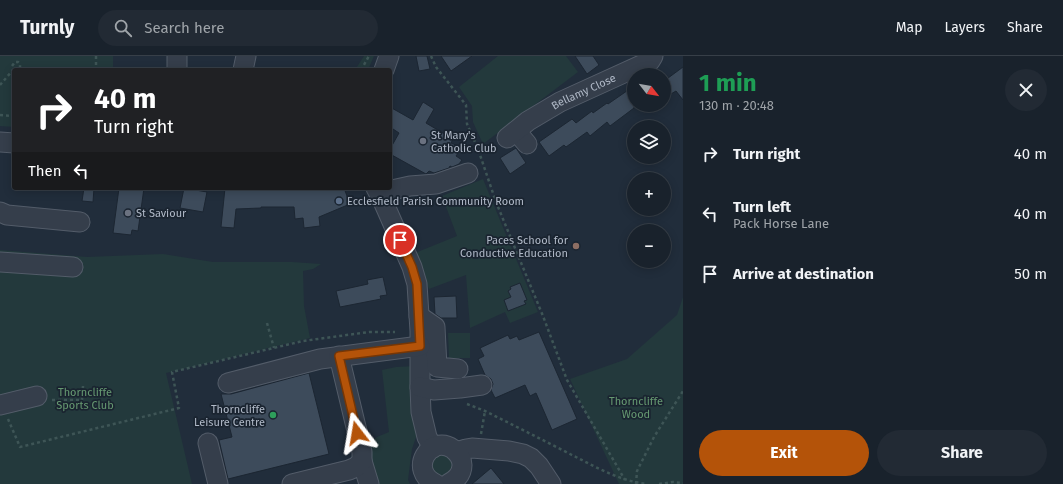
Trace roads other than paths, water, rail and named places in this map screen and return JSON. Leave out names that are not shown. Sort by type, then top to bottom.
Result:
[{"type":"street","points":[[177,56],[177,68]]},
{"type":"street","points":[[243,68],[246,56]]},
{"type":"street","points":[[385,68],[389,56]]},
{"type":"street","name":"Bellamy Close","points":[[517,138],[528,122],[560,102],[650,61],[653,56]]},
{"type":"street","points":[[0,142],[12,143]]},
{"type":"street","points":[[433,448],[427,437],[421,412],[417,284],[412,267],[378,191],[412,189],[436,184],[468,173]]},
{"type":"street","points":[[0,212],[80,222]]},
{"type":"street","points":[[0,262],[72,267]]},
{"type":"street","points":[[228,383],[320,359],[339,356],[434,327],[437,367],[458,369]]},
{"type":"street","points":[[339,356],[362,452],[362,461],[369,484]]},
{"type":"street","points":[[420,387],[434,390],[482,385]]},
{"type":"street","points":[[2,410],[37,396]]},
{"type":"street","points":[[208,442],[218,484]]},
{"type":"street","points":[[427,481],[422,464],[424,457],[433,448],[446,446],[457,452],[462,464],[458,476],[454,481],[448,484]]},
{"type":"street","points":[[457,452],[466,449],[478,449],[509,451],[523,454],[531,458],[539,466],[551,484]]},
{"type":"street","points":[[292,484],[349,470],[356,467],[362,461]]},
{"type":"place","name":"St Mary's Catholic Club","points":[[423,141]]},
{"type":"place","name":"Ecclesfield Parish Community Room","points":[[339,201]]},
{"type":"place","name":"St Saviour","points":[[128,213]]},
{"type":"place","name":"Paces School for Conductive Education","points":[[576,246]]},
{"type":"place","name":"Thorncliffe Leisure Centre","points":[[273,415]]},
{"type":"park label","name":"Thorncliffe Sports Club","points":[[85,398]]},
{"type":"park label","name":"Thorncliffe Wood","points":[[636,407]]}]
